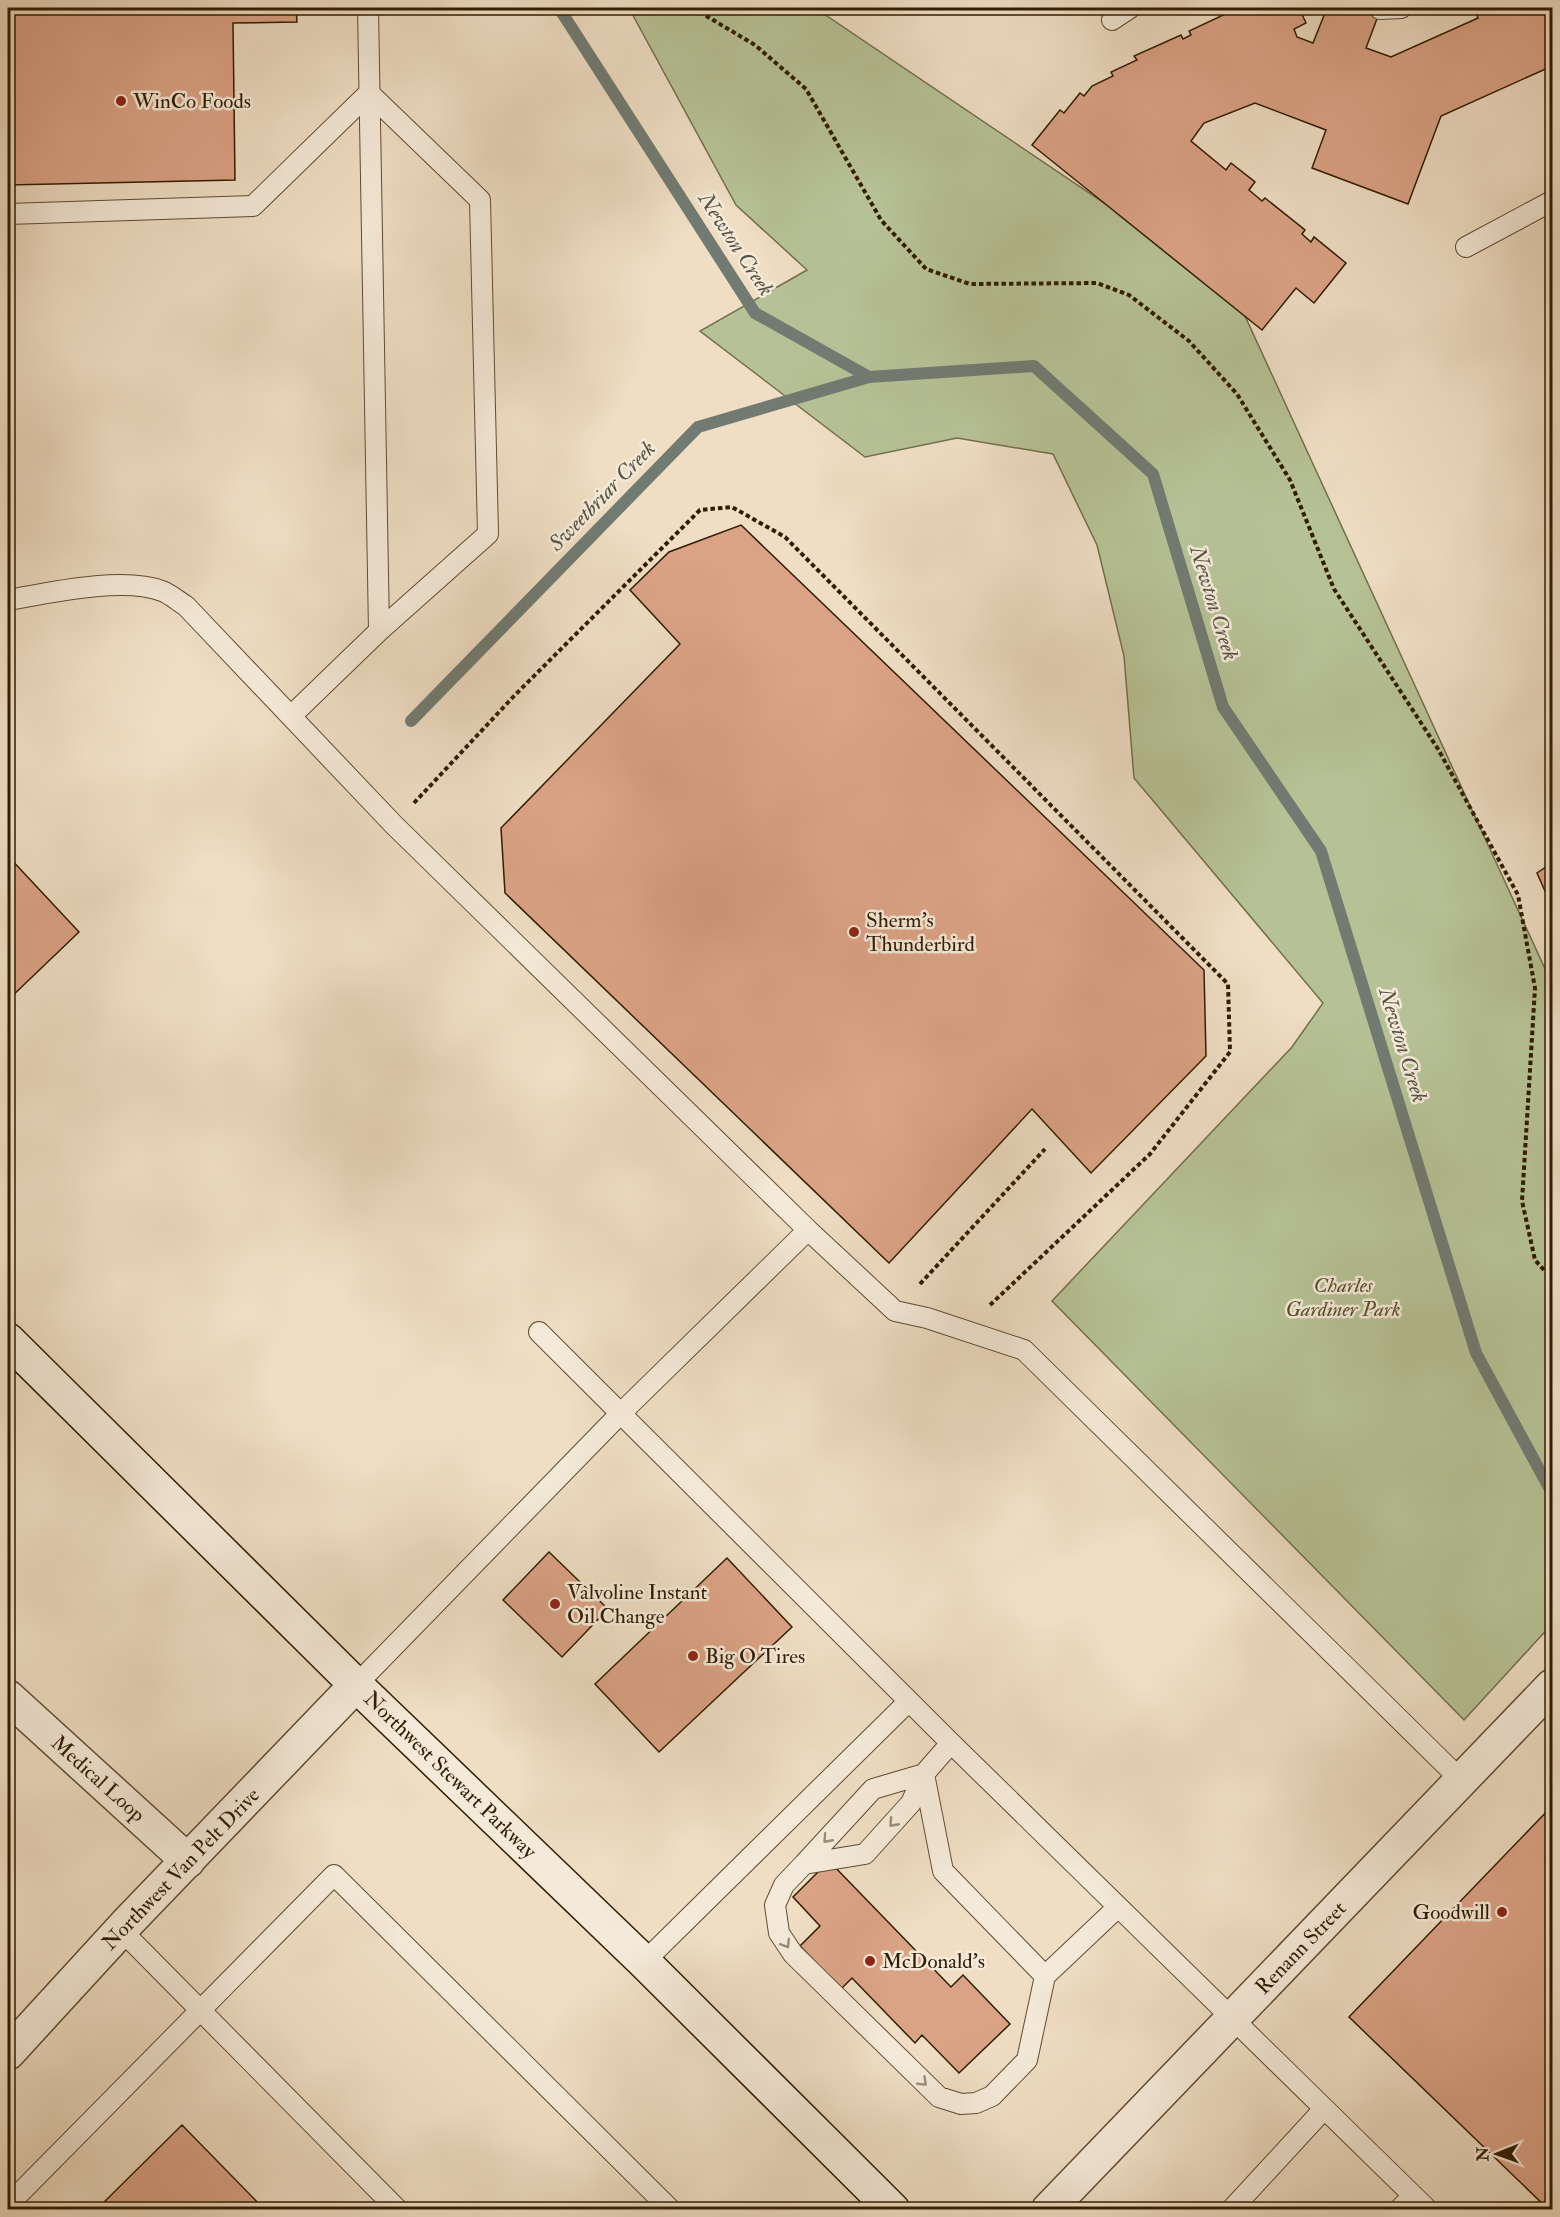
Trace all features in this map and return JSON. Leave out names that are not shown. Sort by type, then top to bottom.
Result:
[{"type":"street","name":"Northwest Stewart Parkway","points":[[8,1340],[356,1685],[644,1962],[893,2210]]},
{"type":"street","name":"Northwest Van Pelt Drive","points":[[8,2053],[121,1930],[356,1685]]},
{"type":"street","name":"Renann Street","points":[[1048,2210],[1552,1686]]},
{"type":"street","name":"Medical Loop","points":[[8,1697],[188,1861]]},
{"type":"lane","points":[[368,8],[379,631]]},
{"type":"lane","points":[[1112,20],[1130,8]]},
{"type":"lane","points":[[1380,9],[1401,8]]},
{"type":"lane","points":[[8,214],[253,206],[369,93]]},
{"type":"lane","points":[[291,716],[379,631],[488,534],[480,200],[369,93]]},
{"type":"lane","points":[[1466,247],[1552,201]]},
{"type":"lane","points":[[8,600],[64,590],[129,585],[162,591],[186,606],[394,825],[808,1230],[895,1311],[1024,1350],[1462,1781]]},
{"type":"lane","points":[[356,1685],[620,1414],[808,1230]]},
{"type":"lane","points":[[539,1332],[951,1743],[1428,2210]]},
{"type":"lane","points":[[644,1962],[909,1701]]},
{"type":"lane","points":[[804,1864],[865,1854],[911,1803],[924,1774],[951,1743]]},
{"type":"lane","points":[[924,1774],[873,1789],[784,1885],[776,1905],[779,1933],[793,1954],[939,2097],[961,2104],[976,2103],[992,2096],[1028,2060],[1045,1976],[1118,1907]]},
{"type":"lane","points":[[924,1774],[944,1871],[1045,1976]]},
{"type":"lane","points":[[8,2205],[334,1875],[671,2210]]},
{"type":"lane","points":[[121,1930],[398,2210]]},
{"type":"lane","points":[[1231,2210],[1324,2109]]},
{"type":"lane","points":[[1399,2210],[1413,2195]]},
{"type":"path","points":[[693,8],[755,45],[806,89],[881,220],[926,269],[970,284],[1097,283],[1129,294],[1189,341],[1237,394],[1290,480],[1334,589],[1438,749],[1518,895],[1535,988],[1522,1201],[1535,1260],[1552,1279]]},
{"type":"path","points":[[394,825],[514,696],[700,510],[732,507],[785,537],[1228,984],[1230,1052],[1150,1154],[963,1330]]},
{"type":"path","points":[[895,1311],[1045,1149]]},
{"type":"green space","name":"Charles Gardiner Park","points":[[629,8],[815,8],[1233,290],[1552,984],[1552,1624],[1464,1720],[1052,1301],[1292,1047],[1323,1003],[1134,778],[1124,656],[1097,545],[1053,454],[957,438],[865,457],[700,331],[807,270],[736,205]]},
{"type":"building","name":"WinCo Foods","points":[[8,8],[296,8],[297,22],[233,23],[235,180],[8,185]]},
{"type":"building","points":[[1238,8],[1299,8],[1306,23],[1294,29],[1297,37],[1313,43],[1327,8],[1381,8],[1366,48],[1391,57],[1478,18],[1474,8],[1552,8],[1552,74],[1550,67],[1441,116],[1408,204],[1312,168],[1326,130],[1255,103],[1204,123],[1191,141],[1226,170],[1231,163],[1255,182],[1249,190],[1262,201],[1265,198],[1305,230],[1302,234],[1311,242],[1314,237],[1346,263],[1314,303],[1296,288],[1262,330],[1032,145],[1060,110],[1064,113],[1080,93],[1084,96],[1092,86],[1113,76],[1111,72],[1137,60],[1134,56],[1181,35],[1183,39],[1191,35],[1189,31]]},
{"type":"building","name":"Sherm's Thunderbird","points":[[741,525],[1204,970],[1206,1056],[1091,1173],[1032,1109],[889,1263],[505,893],[501,828],[680,644],[630,590],[669,552]]},
{"type":"building","points":[[8,856],[79,932],[8,1000]]},
{"type":"building","points":[[1552,863],[1552,907],[1537,873]]},
{"type":"building","name":"Valvoline Instant Oil Change","points":[[549,1552],[608,1609],[562,1657],[503,1600]]},
{"type":"building","name":"Big O Tires","points":[[727,1558],[792,1627],[659,1752],[595,1684]]},
{"type":"building","name":"Goodwill","points":[[1552,1806],[1552,2210],[1549,2210],[1349,2017]]},
{"type":"building","name":"McDonald's","points":[[829,1861],[951,1987],[963,1975],[1010,2024],[959,2073],[922,2035],[915,2043],[852,1978],[841,1989],[800,1946],[820,1926],[793,1897]]},
{"type":"building","points":[[182,2125],[265,2210],[96,2210]]},
{"type":"waterway","name":"Newton Creek","points":[[559,8],[755,313],[869,377],[1034,366],[1153,474],[1223,707],[1321,851],[1476,1353],[1552,1493]]},
{"type":"waterway","name":"Sweetbriar Creek","points":[[411,721],[698,427],[869,377]]},
{"type":"place","name":"WinCo Foods","points":[[121,101]]},
{"type":"place","name":"Sherm's Thunderbird","points":[[854,932]]},
{"type":"place","name":"Valvoline Instant Oil Change","points":[[555,1604]]},
{"type":"place","name":"Big O Tires","points":[[693,1656]]},
{"type":"place","name":"Goodwill","points":[[1502,1912]]},
{"type":"place","name":"McDonald's","points":[[870,1961]]}]
